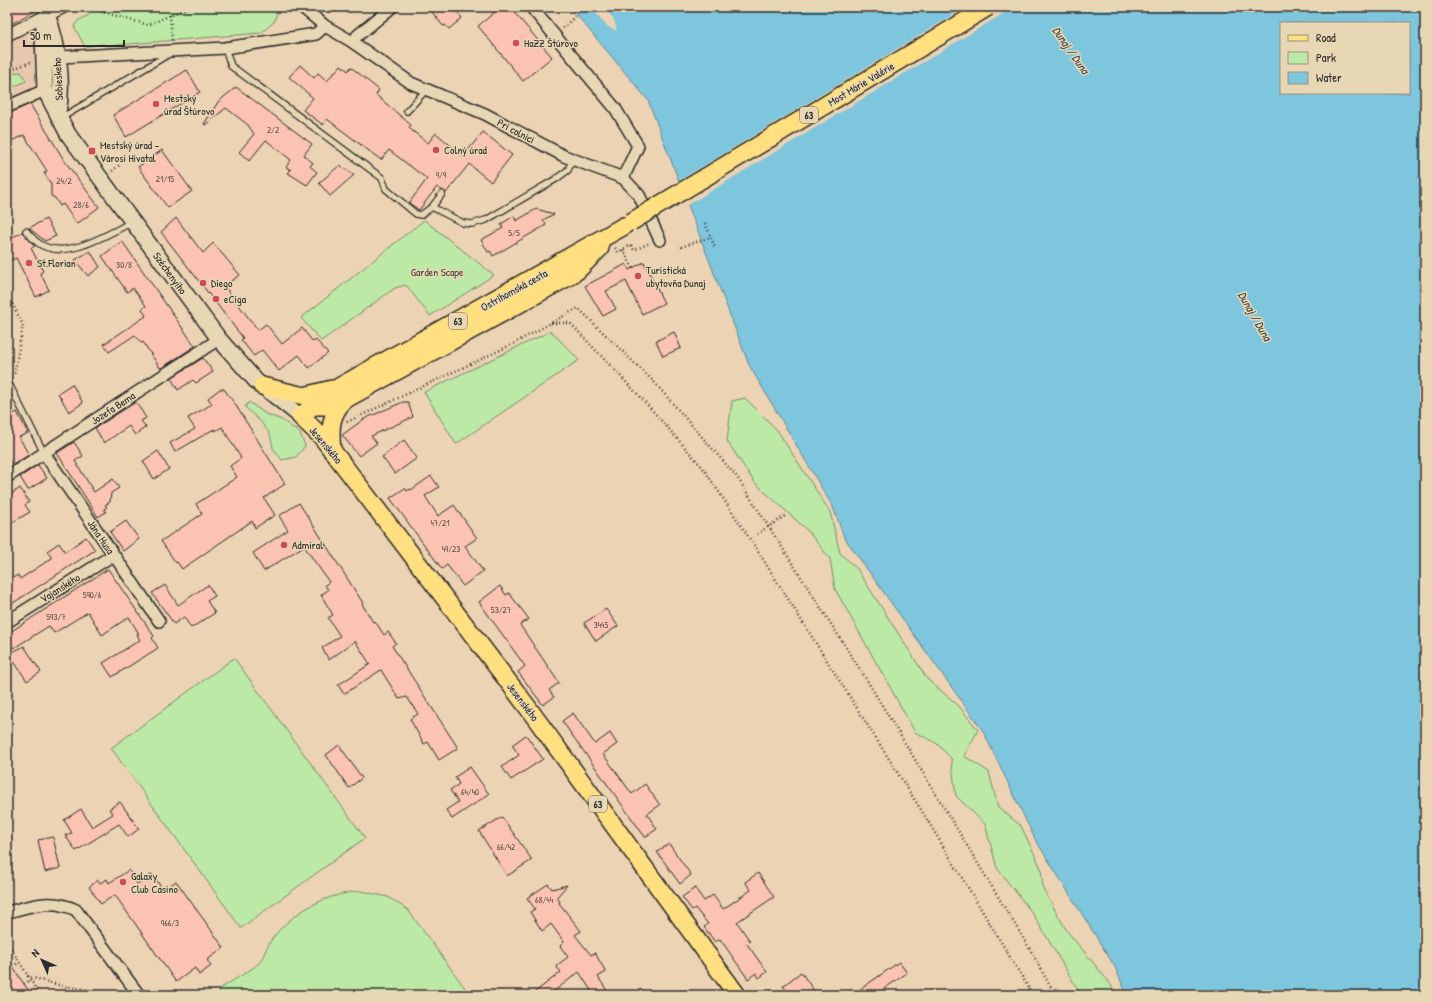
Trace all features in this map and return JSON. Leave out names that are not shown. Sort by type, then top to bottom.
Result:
[{"type":"main road","name":"Most Márie Valérie","points":[[628,224],[988,7]]},
{"type":"main road","name":"Ostrihomská cesta","points":[[343,393],[628,224]]},
{"type":"main road","points":[[262,386],[304,396],[324,392],[343,393],[331,422],[330,432],[332,451]]},
{"type":"main road","name":"63","points":[[300,416],[316,406],[343,393]]},
{"type":"main road","name":"Jesenského","points":[[300,416],[322,437],[526,704],[737,995]]},
{"type":"street","points":[[7,35],[46,10],[64,7]]},
{"type":"street","name":"Pri colnici","points":[[302,7],[325,26],[354,38],[400,76],[426,90],[485,114],[573,159],[623,178],[639,195],[660,240]]},
{"type":"street","points":[[354,38],[392,7]]},
{"type":"street","points":[[531,7],[615,108],[638,146],[623,178]]},
{"type":"street","name":"Sobieskeho","points":[[46,10],[43,35],[44,90],[59,116]]},
{"type":"street","name":"Sobieskeho","points":[[46,10],[57,45],[60,103],[59,116]]},
{"type":"street","points":[[61,57],[225,48],[316,34],[325,26]]},
{"type":"street","points":[[7,106],[44,90]]},
{"type":"street","name":"Széchenyiho","points":[[59,116],[68,134],[218,339],[262,386],[300,416]]},
{"type":"street","name":"Jozefa Bema","points":[[7,477],[218,339]]},
{"type":"street","name":"Jána Husa","points":[[44,453],[159,621]]},
{"type":"street","name":"Vajanského","points":[[7,622],[113,555]]},
{"type":"street","points":[[7,912],[48,902],[64,904],[76,910],[139,995]]},
{"type":"lane","points":[[225,48],[231,66],[382,178],[386,189],[416,214],[421,215],[432,207],[442,194]]},
{"type":"lane","points":[[59,116],[172,52]]},
{"type":"lane","points":[[407,111],[426,90]]},
{"type":"lane","points":[[432,207],[463,223],[472,224],[486,220],[556,179],[568,170],[573,159]]},
{"type":"lane","points":[[26,231],[38,243],[51,248],[78,248],[132,221]]},
{"type":"lane","points":[[7,380],[44,453]]},
{"type":"path","points":[[85,7],[148,25],[188,7]]},
{"type":"path","points":[[103,12],[116,7]]},
{"type":"path","points":[[560,31],[584,7]]},
{"type":"path","points":[[170,15],[172,52]]},
{"type":"path","points":[[7,70],[34,60]]},
{"type":"path","points":[[112,171],[121,164]]},
{"type":"path","points":[[706,223],[715,248]]},
{"type":"path","points":[[681,247],[711,237]]},
{"type":"path","points":[[614,246],[618,252],[631,245],[634,250],[660,240]]},
{"type":"path","points":[[623,250],[633,268]]},
{"type":"path","points":[[7,293],[23,325],[11,388]]},
{"type":"path","points":[[346,422],[514,344],[578,308],[654,382],[737,477],[863,674],[1031,951],[1055,995]]},
{"type":"path","points":[[550,323],[570,323],[644,401],[703,468],[754,545],[922,813],[1033,995]]},
{"type":"path","points":[[757,534],[785,516]]},
{"type":"path","points":[[7,942],[40,995]]},
{"type":"path","points":[[13,966],[19,962]]},
{"type":"path","points":[[27,976],[62,986],[103,992]]},
{"type":"path","points":[[24,984],[30,980]]},
{"type":"shaded area","points":[[35,15],[37,88],[7,111],[7,29]]},
{"type":"green space","points":[[84,7],[279,7],[274,22],[261,33],[105,46],[104,44],[85,47],[74,26],[79,20],[89,15]]},
{"type":"green space","points":[[21,72],[26,81],[7,90],[7,75]]},
{"type":"green space","name":"Garden Scape","points":[[424,220],[494,275],[430,316],[406,285],[395,288],[321,341],[301,318]]},
{"type":"green space","points":[[551,331],[579,360],[456,444],[424,392]]},
{"type":"green space","points":[[745,398],[777,430],[830,512],[840,553],[857,569],[928,680],[958,705],[978,730],[964,756],[989,772],[998,807],[1021,826],[1041,868],[1043,889],[1067,931],[1109,982],[1117,995],[1081,995],[1033,914],[997,868],[985,824],[956,796],[951,758],[936,743],[915,732],[835,589],[830,559],[807,530],[755,483],[727,441],[732,401]]},
{"type":"green space","points":[[249,402],[266,414],[282,420],[300,433],[305,446],[296,457],[282,460],[273,448],[270,434],[260,421],[245,407]]},
{"type":"green space","points":[[234,658],[365,838],[241,928],[111,748]]},
{"type":"green space","points":[[361,891],[388,897],[408,910],[470,995],[221,995],[218,990],[259,963],[268,945],[280,929],[300,912],[323,900]]},
{"type":"water","name":"Dunaj / Duna","points":[[570,7],[1425,7],[1425,995],[1127,995],[1115,967],[1035,839],[983,731],[844,537],[833,507],[749,365],[648,100]]},
{"type":"pier","points":[[591,7],[604,7],[614,20],[617,31],[607,26]]},
{"type":"pier","points":[[966,7],[1014,7],[686,206],[677,182]]},
{"type":"building","points":[[7,7],[42,7],[7,26]]},
{"type":"building","points":[[428,7],[453,7],[462,18],[449,29],[445,25],[443,26]]},
{"type":"building","points":[[501,7],[510,7],[552,57],[523,81],[478,26]]},
{"type":"building","points":[[300,65],[314,78],[318,73],[327,81],[341,65],[348,71],[351,67],[379,90],[376,95],[411,125],[409,128],[428,143],[436,133],[463,156],[483,132],[512,155],[491,182],[469,164],[446,193],[437,187],[419,210],[409,203],[427,179],[389,150],[381,160],[327,119],[323,125],[303,110],[313,98],[289,77]]},
{"type":"building","name":"Mestský úrad Štúrovo","points":[[187,70],[200,92],[126,137],[113,115]]},
{"type":"building","points":[[236,87],[312,144],[304,155],[313,163],[310,166],[317,172],[307,185],[288,173],[291,170],[286,167],[291,160],[266,140],[249,161],[239,152],[254,134],[248,125],[226,108],[205,125],[204,124],[218,102]]},
{"type":"building","points":[[30,104],[64,160],[99,207],[77,224],[63,204],[60,206],[55,198],[51,196],[51,184],[44,173],[47,171],[24,135],[7,143],[7,114]]},
{"type":"building","points":[[162,150],[192,191],[168,208],[138,167]]},
{"type":"building","points":[[340,165],[354,175],[330,196],[319,183]]},
{"type":"building","points":[[536,209],[554,214],[543,220],[546,225],[493,256],[490,251],[488,252],[481,240],[503,228],[501,224],[514,216],[516,221]]},
{"type":"building","points":[[176,218],[203,253],[213,243],[240,275],[224,286],[258,330],[266,324],[282,344],[302,328],[313,342],[316,340],[328,353],[309,368],[299,355],[279,371],[262,350],[254,356],[241,340],[243,338],[161,232]]},
{"type":"building","points":[[46,219],[56,236],[45,241],[29,228]]},
{"type":"building","name":"St.Florian","points":[[22,232],[35,246],[31,248],[43,271],[40,273],[49,290],[36,297],[16,258],[7,262],[7,245],[10,243],[8,240]]},
{"type":"building","points":[[122,241],[195,346],[160,368],[143,342],[141,343],[135,335],[109,352],[104,344],[146,316],[142,309],[146,306],[133,288],[127,292],[102,256]]},
{"type":"building","points":[[90,251],[100,267],[88,276],[75,260]]},
{"type":"building","points":[[644,262],[664,303],[642,314],[626,281],[606,291],[616,309],[603,316],[585,286],[626,264],[629,270]]},
{"type":"building","points":[[674,332],[681,348],[663,356],[656,341]]},
{"type":"building","points":[[203,358],[213,372],[196,383],[193,380],[178,390],[171,378]]},
{"type":"building","points":[[72,384],[83,403],[69,412],[58,393]]},
{"type":"building","points":[[220,389],[224,389],[235,404],[285,484],[264,498],[275,515],[255,528],[252,521],[182,569],[161,541],[202,514],[196,504],[237,477],[230,466],[241,458],[222,427],[215,431],[214,429],[175,452],[170,443],[195,429],[188,418],[212,404],[208,398]]},
{"type":"building","points":[[136,402],[146,418],[141,421],[146,427],[135,435],[129,426],[104,443],[95,428]]},
{"type":"building","points":[[403,402],[408,402],[413,417],[371,436],[377,443],[359,456],[342,435],[364,419]]},
{"type":"building","points":[[17,412],[28,433],[19,437],[29,455],[12,465],[7,456],[7,417]]},
{"type":"building","points":[[404,440],[417,458],[395,474],[382,457]]},
{"type":"building","points":[[74,442],[83,456],[75,461],[94,492],[113,479],[119,488],[111,493],[110,502],[105,505],[107,507],[104,509],[106,512],[98,517],[57,453]]},
{"type":"building","points":[[158,451],[169,469],[154,479],[143,461]]},
{"type":"building","points":[[38,465],[47,478],[28,490],[20,477]]},
{"type":"building","points":[[431,476],[439,487],[425,496],[438,516],[454,505],[477,538],[465,546],[483,571],[463,586],[447,565],[442,569],[390,498],[405,488],[407,491],[410,489],[411,490]]},
{"type":"building","points":[[20,488],[29,502],[25,505],[30,512],[13,522],[7,513],[7,497]]},
{"type":"building","points":[[299,503],[363,603],[362,604],[373,622],[375,621],[384,635],[388,632],[396,643],[392,646],[458,748],[439,760],[428,742],[424,744],[410,719],[418,714],[407,697],[399,699],[381,670],[344,694],[338,685],[370,664],[355,641],[329,660],[322,648],[340,636],[328,618],[333,615],[321,595],[328,590],[325,585],[329,582],[304,546],[264,571],[253,553],[288,530],[279,516]]},
{"type":"building","points":[[126,521],[139,539],[123,551],[110,532]]},
{"type":"building","points":[[86,537],[95,550],[7,607],[7,581],[18,575],[20,579],[52,558],[47,551],[59,543],[65,552]]},
{"type":"building","points":[[108,569],[154,636],[152,638],[158,648],[112,677],[103,663],[140,640],[137,635],[139,634],[129,617],[102,635],[88,612],[54,633],[49,626],[14,648],[7,637],[7,634]]},
{"type":"building","points":[[165,585],[178,605],[208,585],[215,596],[207,601],[215,613],[191,628],[184,617],[174,624],[152,593]]},
{"type":"building","points":[[500,586],[506,595],[509,593],[529,619],[520,625],[559,683],[549,690],[554,697],[543,705],[518,672],[525,666],[479,602]]},
{"type":"building","points":[[606,609],[618,626],[596,641],[584,623]]},
{"type":"building","points":[[24,646],[41,672],[27,681],[9,654]]},
{"type":"building","points":[[573,713],[595,744],[610,733],[617,744],[603,754],[632,794],[645,784],[660,805],[647,814],[657,829],[645,837],[562,721]]},
{"type":"building","points":[[526,735],[543,759],[511,780],[502,767],[519,755],[512,745]]},
{"type":"building","points":[[339,745],[362,778],[349,788],[326,755]]},
{"type":"building","points":[[470,767],[489,794],[452,819],[446,810],[458,802],[450,790],[459,784],[455,777]]},
{"type":"building","points":[[120,802],[139,829],[128,837],[119,824],[76,851],[65,835],[72,833],[64,820],[81,809],[92,827],[113,814],[109,809]]},
{"type":"building","points":[[502,817],[532,860],[507,876],[479,831]]},
{"type":"building","points":[[53,837],[60,868],[45,872],[38,840]]},
{"type":"building","points":[[669,844],[691,875],[680,884],[657,852]]},
{"type":"building","points":[[129,870],[137,884],[152,874],[163,890],[176,881],[224,948],[207,960],[211,966],[199,975],[195,968],[176,982],[115,895],[101,904],[89,887],[98,880],[100,883],[107,879],[109,883]]},
{"type":"building","points":[[758,873],[774,897],[737,922],[750,941],[747,944],[767,972],[759,978],[756,973],[748,979],[720,939],[715,942],[704,927],[708,924],[695,908],[692,910],[682,897],[695,888],[704,901],[713,895],[723,909],[751,890],[745,882]]},
{"type":"building","points":[[548,884],[552,889],[567,885],[557,897],[560,902],[559,903],[581,931],[575,935],[591,955],[595,953],[606,972],[598,977],[610,995],[594,995],[579,972],[549,995],[531,995],[561,972],[556,966],[568,957],[560,946],[564,942],[551,924],[542,931],[530,912],[535,909],[527,898]]},
{"type":"building","points":[[7,958],[24,984],[32,995],[7,995]]},
{"type":"building","points":[[899,962],[907,973],[875,995],[852,995]]},
{"type":"building","points":[[801,972],[817,995],[790,995],[783,986]]},
{"type":"place","name":"HaZZ Štúrovo","points":[[516,43]]},
{"type":"place","name":"Mestský úrad Štúrovo","points":[[156,104]]},
{"type":"place","name":"Colný úrad","points":[[436,150]]},
{"type":"place","name":"Mestský úrad - Városi Hivatal","points":[[92,151]]},
{"type":"place","name":"St.Florian","points":[[29,263]]},
{"type":"place","name":"Turistická ubytovňa Dunaj","points":[[638,276]]},
{"type":"place","name":"Diego","points":[[203,283]]},
{"type":"place","name":"eCiga","points":[[216,299]]},
{"type":"place","name":"Admiral","points":[[284,545]]},
{"type":"place","name":"Galaxy Club Casino","points":[[123,882]]}]
